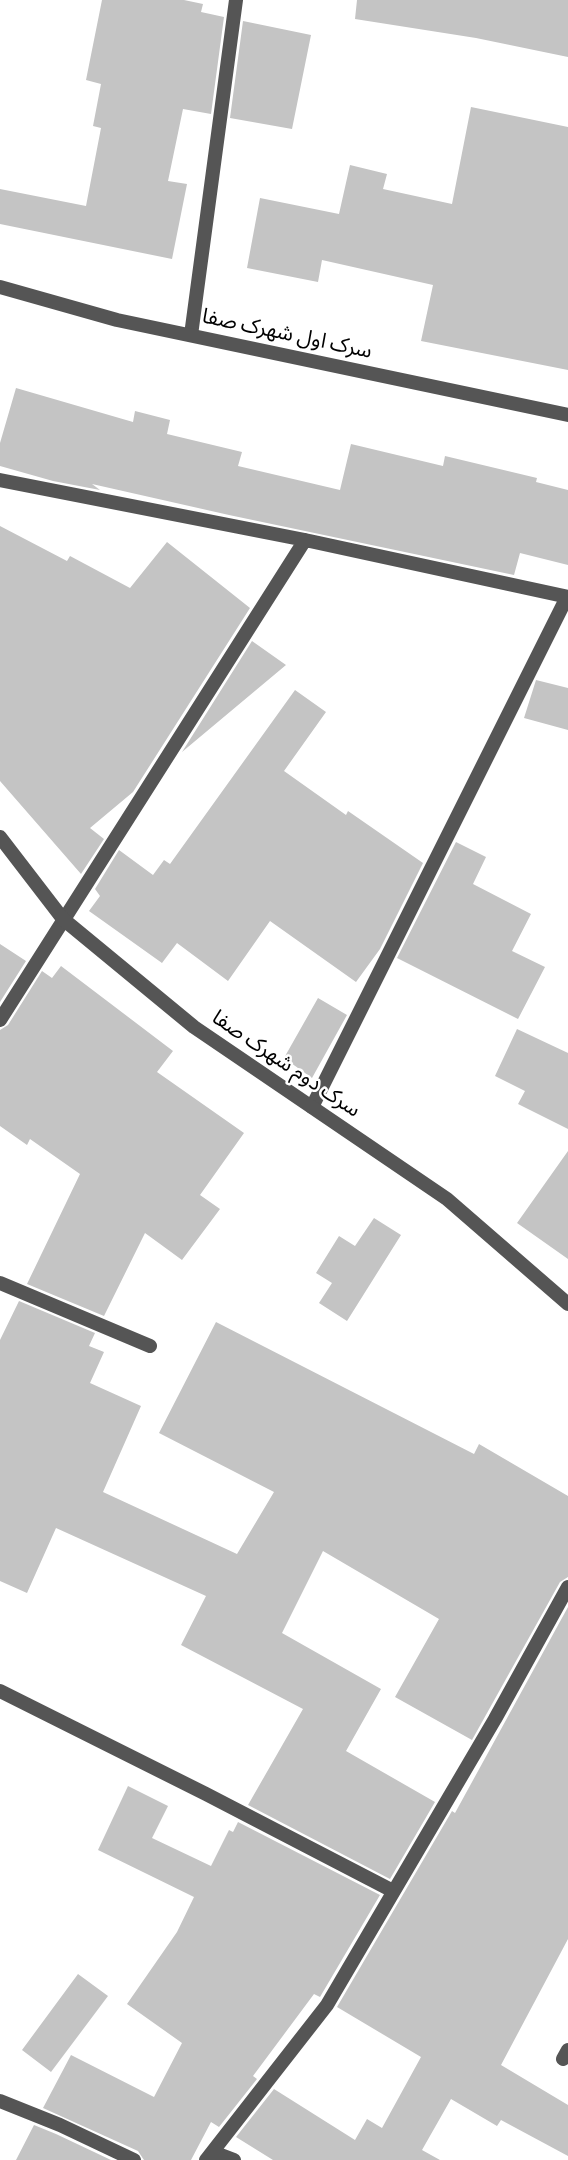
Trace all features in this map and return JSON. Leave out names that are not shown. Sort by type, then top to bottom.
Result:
[{"type":"street","points":[[191,335],[236,0]]},
{"type":"street","name":"سرک اول شهرک صفا","points":[[0,287],[117,320],[568,415]]},
{"type":"street","points":[[0,480],[305,540],[567,597],[312,1107]]},
{"type":"street","points":[[0,1020],[305,540]]},
{"type":"street","name":"سرک دوم شهرک صفا","points":[[0,837],[63,919],[194,1027],[447,1199],[568,1304]]},
{"type":"street","points":[[0,1283],[150,1346]]},
{"type":"street","points":[[234,2160],[210,2156],[327,2006],[568,1587]]},
{"type":"street","points":[[0,1691],[393,1891]]},
{"type":"street","points":[[0,2102],[60,2125],[134,2160]]},
{"type":"building","points":[[102,0],[184,0],[203,4],[201,12],[224,17],[211,114],[183,109],[168,181],[187,184],[172,259],[0,224],[0,189],[86,206],[101,128],[93,126],[101,84],[86,80]]},
{"type":"building","points":[[357,0],[568,0],[568,57],[476,38],[355,19]]},
{"type":"building","points":[[243,21],[311,35],[292,129],[230,118]]},
{"type":"building","points":[[471,107],[568,127],[568,370],[421,341],[433,285],[322,260],[318,282],[247,268],[260,198],[339,214],[350,165],[387,174],[383,189],[452,204]]},
{"type":"building","points":[[16,388],[133,422],[135,411],[170,420],[167,434],[242,452],[238,466],[340,490],[351,444],[443,466],[445,456],[537,478],[536,482],[568,490],[568,565],[520,553],[514,575],[92,484],[100,490],[53,481],[0,466],[0,443]]},
{"type":"building","points":[[0,526],[67,561],[70,556],[130,588],[167,542],[250,608],[133,792],[90,828],[104,839],[81,874],[0,781]]},
{"type":"building","points":[[252,641],[286,665],[182,752]]},
{"type":"building","points":[[536,680],[568,688],[568,730],[524,718]]},
{"type":"building","points":[[295,690],[326,712],[284,771],[346,815],[348,811],[423,863],[380,949],[356,982],[270,921],[228,981],[177,943],[162,963],[89,911],[100,896],[95,889],[119,850],[153,875],[164,860],[170,864]]},
{"type":"building","points":[[456,842],[486,857],[473,884],[531,914],[512,951],[545,967],[518,1019],[397,958]]},
{"type":"building","points":[[0,944],[26,961],[0,1002]]},
{"type":"building","points":[[61,966],[173,1051],[157,1072],[244,1133],[200,1195],[220,1209],[182,1260],[145,1233],[104,1316],[27,1284],[80,1174],[30,1139],[27,1145],[0,1126],[0,1030],[8,1025],[42,971],[52,978]]},
{"type":"building","points":[[318,998],[347,1015],[312,1078],[284,1058]]},
{"type":"building","points":[[517,1029],[568,1053],[568,1129],[518,1104],[525,1091],[495,1076]]},
{"type":"building","points":[[568,1151],[568,1259],[517,1223]]},
{"type":"building","points":[[374,1218],[401,1235],[347,1321],[319,1303],[332,1283],[316,1273],[339,1236],[355,1246]]},
{"type":"building","points":[[19,1301],[95,1333],[89,1346],[104,1352],[90,1383],[141,1406],[103,1492],[237,1554],[274,1492],[159,1433],[216,1322],[474,1454],[479,1444],[568,1496],[568,1577],[560,1582],[472,1740],[395,1697],[439,1619],[323,1551],[282,1633],[381,1689],[346,1751],[435,1802],[390,1879],[248,1805],[303,1709],[181,1645],[206,1596],[56,1528],[27,1593],[0,1581],[0,1340]]},
{"type":"building","points":[[568,1607],[568,1939],[501,2065],[568,2105],[568,2156],[501,2120],[497,2126],[451,2099],[422,2150],[440,2160],[273,2160],[236,2137],[274,2089],[355,2140],[367,2119],[382,2128],[421,2057],[337,2007],[452,1811],[455,1813]]},
{"type":"building","points":[[128,1786],[168,1806],[152,1838],[211,1866],[229,1830],[233,1832],[238,1822],[380,1895],[320,1997],[314,1994],[253,2076],[257,2079],[219,2127],[211,2122],[191,2160],[144,2160],[138,2151],[43,2108],[71,2055],[154,2097],[182,2043],[127,2004],[177,1932],[194,1897],[98,1850]]},
{"type":"building","points":[[78,1974],[108,1996],[51,2072],[22,2050]]},
{"type":"building","points":[[34,2125],[56,2134],[111,2160],[16,2160]]}]
